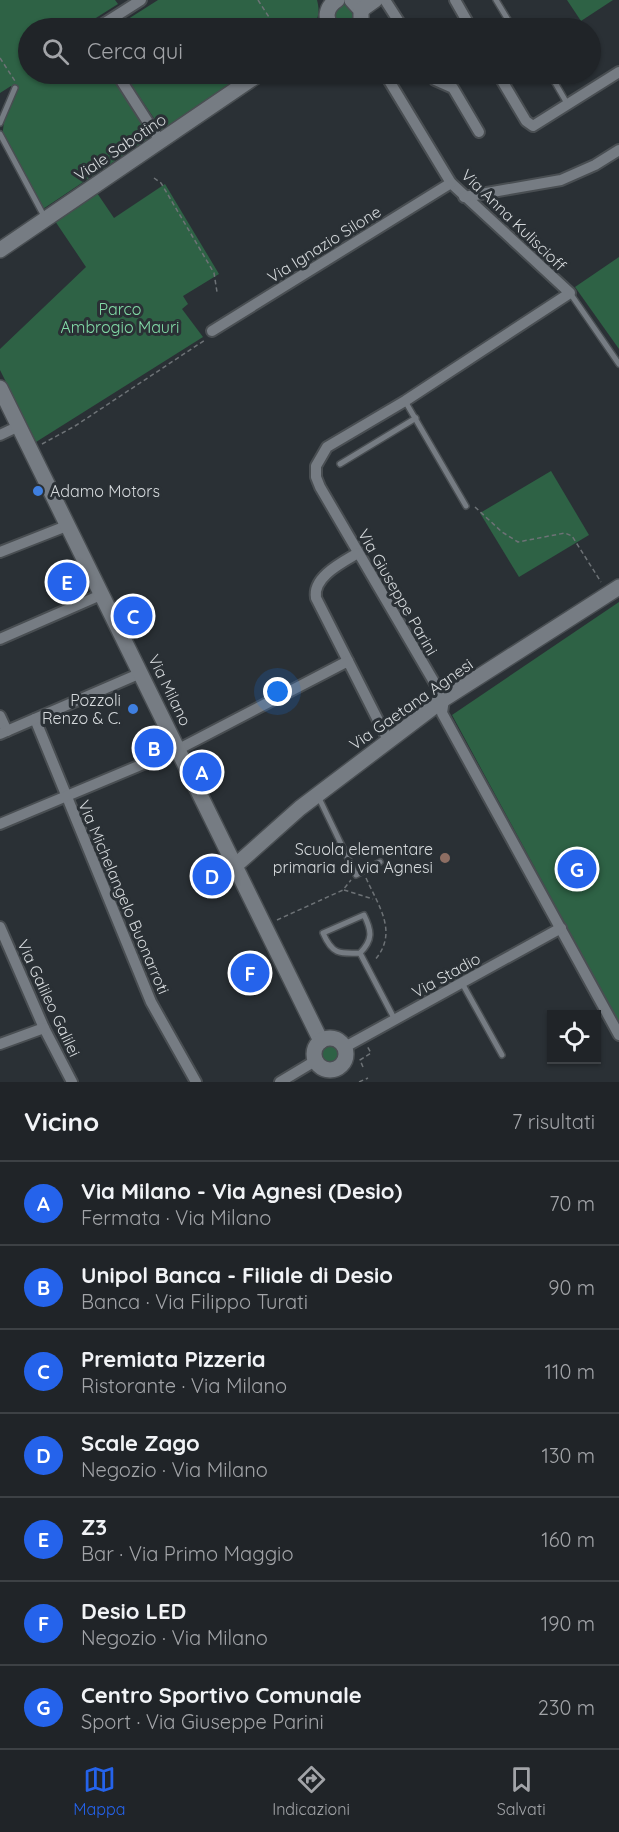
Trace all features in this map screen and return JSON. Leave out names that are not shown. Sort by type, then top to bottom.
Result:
[{"type":"street","points":[[113,18],[141,0]]},
{"type":"street","points":[[327,18],[328,10],[337,0]]},
{"type":"street","points":[[356,5],[375,0]]},
{"type":"street","points":[[385,0],[397,18]]},
{"type":"street","points":[[454,0],[465,18]]},
{"type":"street","points":[[601,84],[619,72]]},
{"type":"street","points":[[123,84],[160,141]]},
{"type":"street","name":"Viale Sabotino","points":[[0,250],[244,84]]},
{"type":"street","name":"Via Anna Kuliscioff","points":[[391,84],[451,183],[570,293]]},
{"type":"street","points":[[444,84],[453,88],[479,132]]},
{"type":"street","points":[[504,84],[526,121],[533,126],[600,84]]},
{"type":"street","points":[[464,197],[561,180],[595,165],[619,150]]},
{"type":"street","name":"Via Ignazio Silone","points":[[212,331],[451,183]]},
{"type":"street","name":"Via Giuseppe Parini","points":[[570,293],[405,401],[327,447],[316,466],[316,477],[358,554],[444,699],[442,713],[619,1035]]},
{"type":"street","name":"Via Milano","points":[[0,388],[321,1041]]},
{"type":"street","points":[[0,435],[19,426]]},
{"type":"street","points":[[0,552],[69,525]]},
{"type":"street","points":[[358,554],[336,566],[318,584],[315,591],[316,598],[388,740]]},
{"type":"street","name":"Via Gaetana Agnesi","points":[[236,866],[286,819],[388,740],[444,699],[612,588]]},
{"type":"street","points":[[0,639],[103,594]]},
{"type":"street","points":[[0,824],[179,749],[348,661]]},
{"type":"street","points":[[0,716],[3,733],[141,673]]},
{"type":"street","name":"Via Michelangelo Buonarroti","points":[[35,719],[151,1002],[196,1082]]},
{"type":"street","name":"Via Galileo Galilei","points":[[0,927],[44,1028],[72,1082]]},
{"type":"street","name":"Via Stadio","points":[[345,1047],[561,928]]},
{"type":"street","points":[[0,1044],[44,1028]]},
{"type":"street","points":[[332,1038],[342,1042],[345,1047],[347,1058],[341,1067],[340,1076],[327,1071],[315,1061],[315,1050],[321,1041],[332,1038]]},
{"type":"street","points":[[279,1082],[315,1061]]},
{"type":"lane","points":[[496,0],[507,18]]},
{"type":"lane","points":[[556,84],[568,105]]},
{"type":"lane","points":[[0,123],[15,88]]},
{"type":"lane","points":[[0,134],[45,219]]},
{"type":"lane","points":[[570,293],[619,364]]},
{"type":"lane","points":[[405,401],[466,506]]},
{"type":"lane","points":[[340,464],[416,418]]},
{"type":"lane","points":[[318,795],[356,875],[380,862]]},
{"type":"lane","points":[[364,915],[371,929],[370,943],[360,953],[340,954],[328,945],[322,933],[364,915]]},
{"type":"lane","points":[[360,953],[395,1020]]},
{"type":"lane","points":[[462,983],[502,1055]]},
{"type":"path","points":[[258,0],[270,18]]},
{"type":"path","points":[[0,58],[15,82],[15,88]]},
{"type":"path","points":[[154,178],[161,183],[214,273],[217,292]]},
{"type":"path","points":[[31,449],[75,426],[212,336],[212,331]]},
{"type":"path","points":[[466,506],[473,505],[502,532],[518,542],[565,532],[572,536],[612,588]]},
{"type":"path","points":[[363,872],[386,922],[387,936],[382,952],[367,966]]},
{"type":"path","points":[[265,925],[343,890],[356,875]]},
{"type":"path","points":[[343,890],[375,900]]},
{"type":"path","points":[[362,1038],[371,1053],[360,1060],[363,1067]]},
{"type":"path","points":[[359,1082],[368,1078]]},
{"type":"green space","points":[[0,0],[115,0],[118,4],[96,18],[18,18],[18,84],[116,84],[152,136],[43,209],[2,138],[5,113],[14,90],[11,86],[0,93]]},
{"type":"green space","points":[[158,0],[317,0],[319,12],[317,18],[130,18]]},
{"type":"green space","points":[[567,0],[613,0],[586,18],[579,18]]},
{"type":"green space","points":[[339,5],[349,5],[355,11],[356,18],[332,18],[335,7]]},
{"type":"green space","points":[[131,84],[230,84],[162,130]]},
{"type":"green space","name":"Parco Ambrogio Mauri","points":[[165,184],[219,274],[183,296],[188,304],[182,309],[203,337],[36,442],[0,370],[0,349],[86,267],[55,221],[97,193],[114,218]]},
{"type":"green space","points":[[619,257],[619,349],[575,287]]},
{"type":"green space","points":[[551,471],[589,535],[519,577],[480,513]]},
{"type":"green space","points":[[619,602],[619,1023],[452,715]]},
{"type":"green space","points":[[330,1045],[336,1048],[339,1054],[336,1060],[330,1063],[324,1060],[321,1054],[324,1048]]},
{"type":"place","name":"Adamo Motors","points":[[38,491]]},
{"type":"place","name":"Z3","points":[[67,582]]},
{"type":"place","name":"Premiata Pizzeria","points":[[133,616]]},
{"type":"place","name":"Pozzoli Renzo & C.","points":[[133,709]]},
{"type":"place","name":"Unipol Banca - Filiale di Desio","points":[[154,748]]},
{"type":"place","name":"Via Milano - Via Agnesi (Desio)","points":[[202,772]]},
{"type":"place","name":"Scuola elementare primaria di via Agnesi","points":[[445,858]]},
{"type":"place","name":"Centro Sportivo Comunale","points":[[577,869]]},
{"type":"place","name":"Scale Zago","points":[[212,876]]},
{"type":"place","name":"Desio LED","points":[[250,973]]}]
